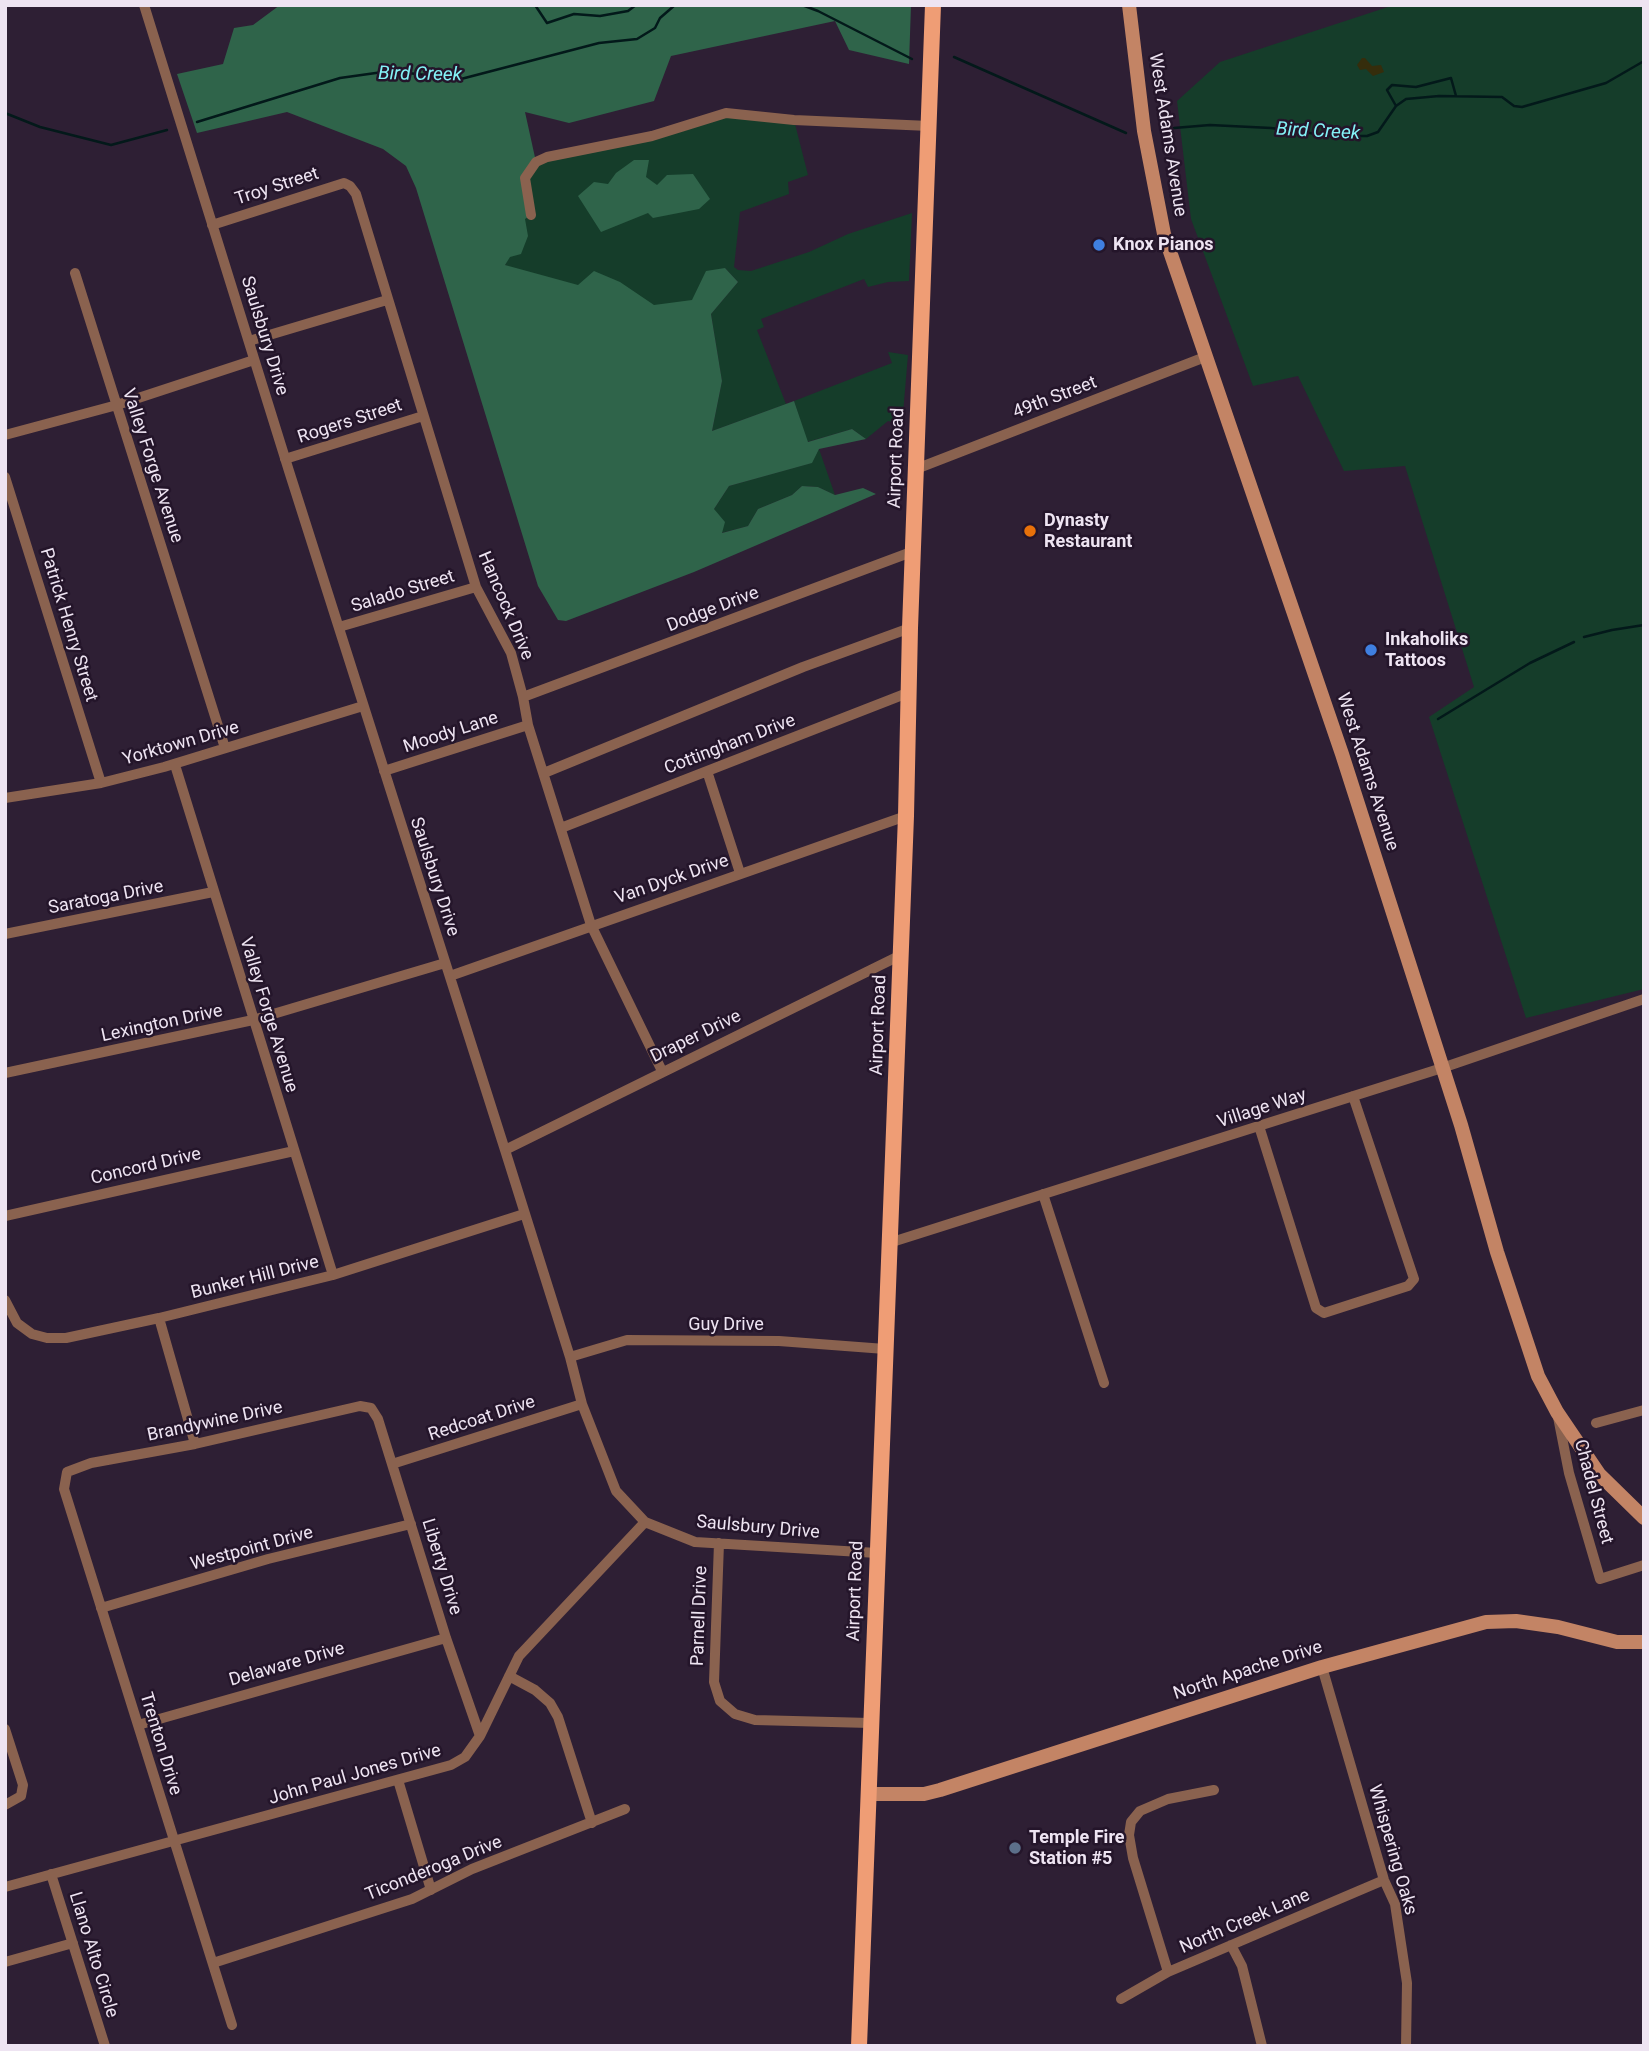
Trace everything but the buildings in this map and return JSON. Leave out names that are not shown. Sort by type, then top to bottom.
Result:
[{"type":"main road","name":"Airport Road","points":[[859,2046],[901,955],[933,5]]},
{"type":"main road","name":"West Adams Avenue","points":[[1129,5],[1146,149],[1164,234],[1345,762],[1538,1376],[1557,1412],[1599,1474],[1644,1518]]},
{"type":"main road","name":"North Apache Drive","points":[[867,1794],[924,1794],[940,1790],[1322,1667],[1486,1622],[1516,1621],[1558,1626],[1617,1642],[1644,1642]]},
{"type":"street","name":"Saulsbury Drive","points":[[144,5],[570,1357],[582,1404],[616,1491],[645,1522],[695,1542],[877,1553]]},
{"type":"street","points":[[531,215],[525,178],[536,162],[652,135],[726,113],[794,120],[929,126]]},
{"type":"street","name":"Troy Street","points":[[212,225],[344,183],[350,186]]},
{"type":"street","name":"Hancock Drive","points":[[350,186],[356,194],[476,587],[511,653],[528,725],[591,925],[662,1071]]},
{"type":"street","name":"Valley Forge Avenue","points":[[75,273],[225,748]]},
{"type":"street","points":[[249,341],[387,300]]},
{"type":"street","name":"49th Street","points":[[916,469],[1205,357]]},
{"type":"street","points":[[5,435],[117,405],[254,360]]},
{"type":"street","name":"Rogers Street","points":[[285,459],[423,416]]},
{"type":"street","name":"Patrick Henry Street","points":[[5,477],[101,783]]},
{"type":"street","name":"Dodge Drive","points":[[523,697],[914,551]]},
{"type":"street","name":"Salado Street","points":[[339,627],[476,587]]},
{"type":"street","points":[[544,773],[791,671],[910,628]]},
{"type":"street","name":"Cottingham Drive","points":[[561,828],[910,691]]},
{"type":"street","name":"Yorktown Drive","points":[[5,798],[101,783],[175,765],[363,706]]},
{"type":"street","name":"Moody Lane","points":[[384,771],[528,725]]},
{"type":"street","name":"Valley Forge Avenue","points":[[175,765],[333,1275]]},
{"type":"street","points":[[707,771],[740,873]]},
{"type":"street","name":"Van Dyck Drive","points":[[450,976],[906,816]]},
{"type":"street","name":"Saratoga Drive","points":[[5,934],[213,892]]},
{"type":"street","name":"Draper Drive","points":[[505,1150],[901,955]]},
{"type":"street","name":"Lexington Drive","points":[[5,1073],[253,1020],[446,963]]},
{"type":"street","name":"Village Way","points":[[889,1243],[1353,1097],[1644,999]]},
{"type":"street","points":[[1259,1126],[1316,1308],[1324,1313],[1408,1286],[1414,1279],[1353,1097]]},
{"type":"street","name":"Concord Drive","points":[[5,1216],[294,1151]]},
{"type":"street","points":[[1043,1194],[1104,1383]]},
{"type":"street","name":"Bunker Hill Drive","points":[[5,1300],[17,1324],[32,1334],[47,1338],[65,1338],[333,1275],[524,1214]]},
{"type":"street","points":[[159,1318],[195,1444]]},
{"type":"street","name":"Guy Drive","points":[[570,1357],[627,1340],[779,1341],[885,1349]]},
{"type":"street","name":"Redcoat Drive","points":[[392,1464],[582,1404]]},
{"type":"street","name":"Brandywine Drive","points":[[67,1472],[91,1463],[195,1444],[360,1406],[371,1408]]},
{"type":"street","name":"Liberty Drive","points":[[371,1408],[378,1419],[446,1638],[480,1736]]},
{"type":"street","points":[[1596,1423],[1644,1410]]},
{"type":"street","name":"Chadel Street","points":[[1557,1412],[1569,1473],[1600,1579],[1644,1565]]},
{"type":"street","name":"Trenton Drive","points":[[67,1472],[64,1489],[232,2025]]},
{"type":"street","name":"John Paul Jones Drive","points":[[5,1887],[452,1765],[465,1757],[480,1736],[519,1656],[645,1522]]},
{"type":"street","name":"Westpoint Drive","points":[[101,1608],[268,1559],[411,1524]]},
{"type":"street","name":"Parnell Drive","points":[[719,1544],[714,1682],[720,1701],[735,1714],[755,1720],[870,1723]]},
{"type":"street","name":"Delaware Drive","points":[[138,1725],[446,1638]]},
{"type":"street","name":"Whispering Oaks","points":[[1322,1667],[1384,1881],[1395,1904],[1407,1983],[1406,2046]]},
{"type":"street","points":[[509,1676],[535,1690],[550,1703],[558,1717],[592,1823]]},
{"type":"street","points":[[5,1729],[23,1785],[22,1792],[13,1802],[5,1805]]},
{"type":"street","points":[[398,1780],[431,1889]]},
{"type":"street","points":[[1168,1972],[1133,1858],[1129,1835],[1131,1822],[1140,1811],[1168,1799],[1214,1790]]},
{"type":"street","name":"Ticonderoga Drive","points":[[213,1963],[412,1899],[472,1869],[625,1809]]},
{"type":"street","name":"Llano Alto Circle","points":[[51,1874],[104,2046]]},
{"type":"street","name":"North Creek Lane","points":[[1121,1998],[1168,1972],[1384,1881]]},
{"type":"street","points":[[5,1962],[73,1943]]},
{"type":"street","points":[[1231,1945],[1241,1966],[1262,2046]]},
{"type":"green space","points":[[280,5],[911,5],[909,64],[849,50],[835,21],[671,56],[654,101],[569,123],[525,112],[536,162],[525,178],[531,215],[525,219],[528,236],[521,254],[510,257],[505,265],[578,285],[594,271],[620,282],[654,305],[692,300],[706,271],[725,268],[738,282],[711,314],[722,381],[712,431],[794,401],[808,442],[852,429],[866,439],[819,449],[812,463],[729,486],[714,509],[725,522],[722,533],[748,526],[758,509],[792,495],[802,486],[818,487],[835,495],[863,488],[876,494],[694,572],[566,621],[558,620],[538,586],[416,188],[406,166],[383,149],[287,112],[197,133],[177,74],[223,64],[234,28],[253,25]]},
{"type":"green space","points":[[1394,5],[1644,5],[1644,989],[1526,1018],[1429,717],[1474,687],[1405,466],[1344,471],[1298,376],[1253,386],[1191,219],[1177,101],[1220,62]]},
{"type":"green space","points":[[726,113],[794,120],[808,175],[788,182],[789,194],[740,212],[734,267],[738,270],[751,271],[809,252],[848,234],[912,213],[909,281],[868,287],[864,279],[761,319],[764,327],[757,330],[786,404],[712,431],[722,381],[711,314],[738,282],[725,268],[698,353],[505,265],[525,219],[525,178],[536,162]]},
{"type":"green space","points":[[634,160],[649,160],[646,177],[657,185],[667,175],[693,174],[710,199],[699,209],[653,218],[648,213],[601,232],[578,196],[594,182],[608,184],[616,173]]},
{"type":"green space","points":[[888,352],[908,355],[902,425],[888,421],[866,439],[852,429],[807,442],[794,401],[892,363]]},
{"type":"green space","points":[[819,449],[835,495],[818,487],[802,486],[792,495],[758,509],[748,526],[721,533],[714,509],[729,486],[811,463]]},
{"type":"sand","points":[[1362,58],[1372,66],[1381,65],[1384,72],[1373,76],[1366,69],[1360,70],[1357,65]]},
{"type":"waterway","points":[[535,5],[547,23],[574,14],[600,16],[628,11],[636,5]]},
{"type":"waterway","name":"Bird Creek","points":[[197,122],[340,78],[390,71],[461,79],[599,43],[637,39],[655,28],[660,18],[675,5]]},
{"type":"waterway","name":"Bird Creek","points":[[802,5],[912,59]]},
{"type":"waterway","name":"Bird Creek","points":[[954,57],[1126,133]]},
{"type":"waterway","name":"Bird Creek","points":[[1174,128],[1210,125],[1271,128],[1333,136],[1367,136],[1378,132],[1396,106],[1406,99],[1439,96],[1502,97],[1514,106],[1522,107],[1606,83],[1644,61]]},
{"type":"waterway","points":[[1396,106],[1387,90],[1392,85],[1416,87],[1451,78],[1456,96]]},
{"type":"waterway","name":"Bird Creek","points":[[5,113],[40,127],[111,145],[167,130]]},
{"type":"waterway","points":[[1584,637],[1644,625]]},
{"type":"waterway","points":[[1438,719],[1530,663],[1574,642]]},
{"type":"place","name":"Knox Pianos","points":[[1099,245]]},
{"type":"place","name":"Dynasty Restaurant","points":[[1030,531]]},
{"type":"place","name":"Inkaholiks Tattoos","points":[[1371,650]]},
{"type":"place","name":"Temple Fire Station #5","points":[[1015,1848]]}]
